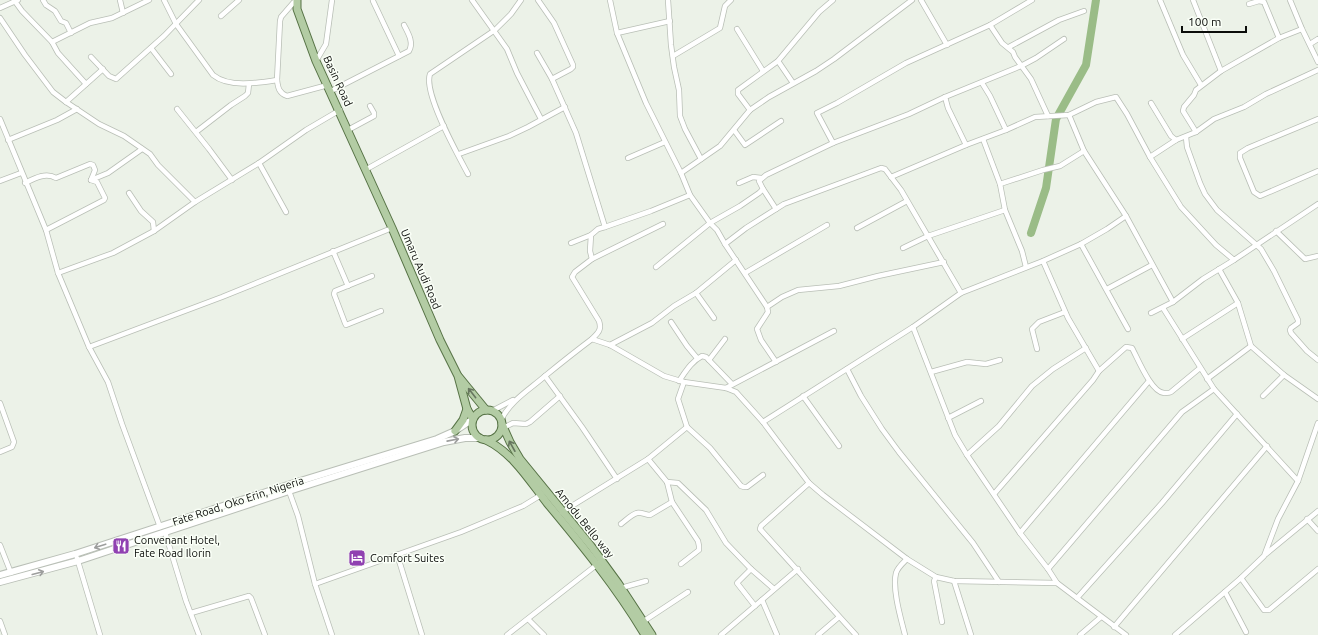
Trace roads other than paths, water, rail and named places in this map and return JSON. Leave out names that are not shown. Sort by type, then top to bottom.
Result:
[{"type":"main road","name":"Basin Road","points":[[295,3],[316,61],[340,110],[365,170]]},
{"type":"main road","name":"Umaru Audi Road","points":[[365,170],[392,228],[440,340],[458,376]]},
{"type":"main road","points":[[458,376],[467,409],[473,419]]},
{"type":"main road","points":[[458,376],[489,411]]},
{"type":"main road","points":[[455,431],[463,420],[467,409]]},
{"type":"main road","points":[[489,411],[496,413],[502,424],[498,435],[490,439],[483,439],[474,432],[472,427],[473,419],[480,412],[489,411]]},
{"type":"main road","name":"Amodu Bello way","points":[[502,424],[520,459],[600,563],[645,635]]},
{"type":"main road","name":"Amodu Bello way","points":[[483,439],[493,443],[507,454],[621,588],[652,635]]},
{"type":"street","points":[[0,8],[16,0],[52,42],[58,53],[86,84]]},
{"type":"street","points":[[43,0],[46,5],[55,11],[61,21],[66,24],[71,33]]},
{"type":"street","points":[[120,0],[123,13]]},
{"type":"street","points":[[52,42],[90,23],[112,18],[149,0]]},
{"type":"street","points":[[164,0],[176,24],[217,78],[249,84],[277,80]]},
{"type":"street","points":[[91,57],[112,78],[116,79],[176,24],[198,0]]},
{"type":"street","points":[[221,16],[239,0]]},
{"type":"street","points":[[316,61],[326,44],[332,0]]},
{"type":"street","points":[[472,0],[495,30],[541,119]]},
{"type":"street","points":[[468,174],[444,126],[434,101],[428,78],[430,74],[495,30],[511,14],[521,0]]},
{"type":"street","points":[[538,0],[554,23],[573,65],[571,69],[552,79]]},
{"type":"street","points":[[610,0],[617,33],[646,103],[681,173],[690,195],[710,223],[717,230],[767,307],[768,312],[757,329],[761,340],[776,362]]},
{"type":"street","points":[[668,0],[674,67],[679,90],[682,122],[701,159]]},
{"type":"street","points":[[673,56],[720,28],[725,6],[731,0]]},
{"type":"street","points":[[750,110],[738,94],[738,90],[778,61],[819,12],[833,0]]},
{"type":"street","points":[[681,173],[720,146],[750,110],[769,97],[816,71],[834,59],[912,0]]},
{"type":"street","points":[[921,0],[947,45]]},
{"type":"street","points":[[833,143],[817,113],[906,63],[990,25],[1032,0]]},
{"type":"street","points":[[1160,0],[1183,55],[1201,85]]},
{"type":"street","points":[[1193,0],[1220,71]]},
{"type":"street","points":[[1290,0],[1318,62]]},
{"type":"street","points":[[373,1],[399,56]]},
{"type":"street","points":[[1249,4],[1259,1],[1264,2],[1279,38]]},
{"type":"street","points":[[295,3],[281,17],[280,21],[277,80],[278,89],[286,96],[330,88],[410,51],[412,46],[404,25]]},
{"type":"street","points":[[1009,47],[1059,20],[1084,11]]},
{"type":"street","points":[[0,18],[25,55],[53,92],[77,110],[99,124],[124,136],[150,154],[158,165],[195,202]]},
{"type":"street","points":[[617,33],[670,21]]},
{"type":"street","points":[[990,25],[1002,43],[1009,47],[1034,84],[1048,116]]},
{"type":"street","points":[[737,29],[763,71]]},
{"type":"street","points":[[1196,132],[1183,109],[1201,85],[1220,71],[1279,38],[1302,29]]},
{"type":"street","points":[[739,183],[753,177],[761,178],[807,154],[909,114],[945,97],[1021,66],[1036,58],[1064,39]]},
{"type":"street","points":[[1310,44],[1318,39]]},
{"type":"street","points":[[151,48],[171,74]]},
{"type":"street","points":[[537,53],[552,79],[576,133],[605,227]]},
{"type":"street","points":[[778,61],[793,83]]},
{"type":"street","points":[[66,102],[103,69]]},
{"type":"street","points":[[1150,157],[1176,140],[1196,132],[1214,119],[1318,70]]},
{"type":"street","points":[[982,83],[990,96],[1006,130]]},
{"type":"street","points":[[196,132],[230,105],[245,96],[248,92],[249,84]]},
{"type":"street","points":[[945,97],[948,108],[966,145]]},
{"type":"street","points":[[891,177],[1035,117],[1069,115],[1096,102],[1116,97],[1150,157],[1181,207],[1216,245],[1234,260]]},
{"type":"street","points":[[1151,103],[1171,136],[1176,140]]},
{"type":"street","points":[[348,130],[374,116],[370,106]]},
{"type":"street","points":[[459,154],[509,136],[565,107]]},
{"type":"street","points":[[177,109],[232,180]]},
{"type":"street","points":[[8,140],[77,110]]},
{"type":"street","points":[[58,273],[113,253],[154,231],[195,202],[259,164],[306,130],[340,110]]},
{"type":"street","points":[[1069,115],[1084,151],[1126,216],[1173,302]]},
{"type":"street","points":[[0,119],[25,183],[46,230],[58,273],[89,348],[108,382],[160,527]]},
{"type":"street","points":[[1318,119],[1248,148],[1240,153],[1240,158],[1254,192],[1260,196],[1318,171]]},
{"type":"street","points":[[734,130],[745,145],[782,121]]},
{"type":"street","points":[[365,170],[444,126]]},
{"type":"street","points":[[1186,137],[1187,147],[1205,194],[1217,210],[1261,249],[1274,271],[1298,320],[1298,323],[1291,328],[1291,333],[1307,351],[1318,360]]},
{"type":"street","points":[[983,139],[1000,184],[1005,210],[1022,251],[1026,267]]},
{"type":"street","points":[[628,158],[665,142]]},
{"type":"street","points":[[91,180],[120,166],[142,149]]},
{"type":"street","points":[[1000,184],[1060,166],[1084,151]]},
{"type":"street","points":[[25,183],[35,178],[49,175],[56,178],[90,164],[93,165],[95,170],[91,180]]},
{"type":"street","points":[[259,164],[286,212]]},
{"type":"street","points":[[725,244],[746,228],[790,202],[882,168],[885,169],[908,201],[961,293]]},
{"type":"street","points":[[0,181],[22,173]]},
{"type":"street","points":[[761,178],[759,181],[776,209]]},
{"type":"street","points":[[46,230],[104,200],[105,198],[97,182],[91,180]]},
{"type":"street","points":[[656,267],[710,223],[740,206],[763,189]]},
{"type":"street","points":[[129,193],[141,211],[153,222],[154,231]]},
{"type":"street","points":[[571,243],[591,234],[598,229],[652,211],[690,195]]},
{"type":"street","points":[[857,228],[908,201]]},
{"type":"street","points":[[1151,313],[1173,302],[1203,279],[1318,204]]},
{"type":"street","points":[[903,248],[928,236],[1005,210]]},
{"type":"street","points":[[763,422],[913,327],[961,293],[1043,261],[1081,244],[1126,216]]},
{"type":"street","points":[[560,396],[526,424],[502,424],[504,414],[516,399],[599,332],[601,326],[599,321],[572,277],[575,272],[592,259],[663,224]]},
{"type":"street","points":[[745,273],[827,225]]},
{"type":"street","points":[[89,348],[222,297],[392,228]]},
{"type":"street","points":[[1276,231],[1305,259],[1318,256]]},
{"type":"street","points":[[591,234],[590,251],[592,259]]},
{"type":"street","points":[[1081,244],[1128,329]]},
{"type":"street","points":[[334,251],[348,286]]},
{"type":"street","points":[[610,345],[652,323],[674,306],[696,293],[736,260]]},
{"type":"street","points":[[1043,261],[1065,312],[1099,371]]},
{"type":"street","points":[[767,307],[782,297],[798,290],[840,286],[944,262]]},
{"type":"street","points":[[1107,289],[1152,265]]},
{"type":"street","points":[[1219,269],[1238,303],[1251,346],[1284,375],[1318,399]]},
{"type":"street","points":[[372,276],[335,291],[334,294],[346,325],[381,311]]},
{"type":"street","points":[[696,293],[714,318]]},
{"type":"street","points":[[1182,339],[1238,303]]},
{"type":"street","points":[[1163,308],[1214,389],[1298,481]]},
{"type":"street","points":[[1037,350],[1032,329],[1039,322],[1065,312]]},
{"type":"street","points":[[671,322],[697,358]]},
{"type":"street","points":[[913,327],[955,435],[1020,533],[1057,583],[1126,635]]},
{"type":"street","points":[[726,388],[834,331]]},
{"type":"street","points":[[592,339],[610,345],[664,376],[682,381],[726,388],[736,392],[763,422],[809,483],[823,496],[907,559],[936,576],[954,581],[1057,583]]},
{"type":"street","points":[[709,360],[725,339]]},
{"type":"street","points":[[994,494],[1099,371],[1126,347],[1129,346],[1132,348],[1149,381],[1160,392],[1171,392],[1200,368]]},
{"type":"street","points":[[1207,379],[1251,346]]},
{"type":"street","points":[[967,455],[998,426],[1032,386],[1053,369],[1086,348]]},
{"type":"street","points":[[732,384],[706,357],[702,356],[697,358],[688,368],[682,381],[678,399],[688,427],[710,448],[741,486],[747,486],[763,475]]},
{"type":"street","points":[[931,372],[967,362],[986,364],[1000,360]]},
{"type":"street","points":[[847,369],[861,396],[882,429],[973,543],[999,582]]},
{"type":"street","points":[[1263,396],[1284,375]]},
{"type":"street","points":[[545,376],[617,478]]},
{"type":"street","points":[[1020,533],[1149,381]]},
{"type":"street","points":[[1048,569],[1182,412],[1214,389]]},
{"type":"street","points":[[803,396],[839,446]]},
{"type":"street","points":[[489,411],[516,399]]},
{"type":"street","points":[[948,418],[980,402]]},
{"type":"street","points":[[0,403],[14,442],[12,447],[0,452]]},
{"type":"street","points":[[1077,598],[1162,503],[1237,414]]},
{"type":"street","name":"Fate Road, Oko Erin, Nigeria","points":[[0,576],[75,554],[297,482],[430,441],[455,431],[473,419]]},
{"type":"street","points":[[1264,556],[1278,519],[1298,481],[1317,432],[1318,423]]},
{"type":"street","points":[[562,512],[648,460],[688,427]]},
{"type":"street","name":"Fate Road, Oko Erin, Nigeria","points":[[0,582],[78,561],[289,491],[428,447],[455,440],[483,439]]},
{"type":"street","points":[[1114,627],[1267,446]]},
{"type":"street","points":[[648,460],[667,482],[672,502],[700,546],[699,550],[681,564]]},
{"type":"street","points":[[667,482],[678,483],[706,510],[726,543],[750,569],[774,590]]},
{"type":"street","points":[[809,483],[761,526],[760,529],[798,569],[856,635]]},
{"type":"street","points":[[289,491],[298,516],[315,584],[332,635]]},
{"type":"street","points":[[315,584],[461,532],[523,506],[541,495]]},
{"type":"street","points":[[621,524],[636,513],[639,512],[650,515],[672,502]]},
{"type":"street","points":[[1175,635],[1264,556],[1318,511]]},
{"type":"street","points":[[1307,519],[1318,531]]},
{"type":"street","points":[[166,532],[186,601],[199,635]]},
{"type":"street","points":[[0,545],[12,573]]},
{"type":"street","points":[[75,554],[100,635]]},
{"type":"street","points":[[397,554],[422,635]]},
{"type":"street","points":[[904,635],[894,586],[896,573],[907,559]]},
{"type":"street","points":[[507,635],[600,563]]},
{"type":"street","points":[[750,569],[737,583],[755,606]]},
{"type":"street","points":[[721,635],[798,569]]},
{"type":"street","points":[[1241,578],[1264,610],[1269,610],[1318,569]]},
{"type":"street","points":[[936,576],[934,581],[942,622]]},
{"type":"street","points":[[621,588],[646,581]]},
{"type":"street","points":[[954,581],[971,635]]},
{"type":"street","points":[[644,621],[688,592]]},
{"type":"street","points":[[1225,592],[1246,632]]},
{"type":"street","points":[[191,613],[249,596],[252,598],[264,635]]},
{"type":"street","points":[[762,600],[777,635]]},
{"type":"street","points":[[818,635],[840,617]]},
{"type":"street","points":[[1080,635],[1101,617]]},
{"type":"street","points":[[528,619],[544,635]]},
{"type":"street","points":[[0,621],[5,635]]},
{"type":"waterway","points":[[1031,233],[1046,188],[1056,119],[1086,65],[1096,0]]},
{"type":"place","name":"Convenant Hotel, Fate Road Ilorin","points":[[121,546]]},
{"type":"place","name":"Comfort Suites","points":[[357,558]]}]
